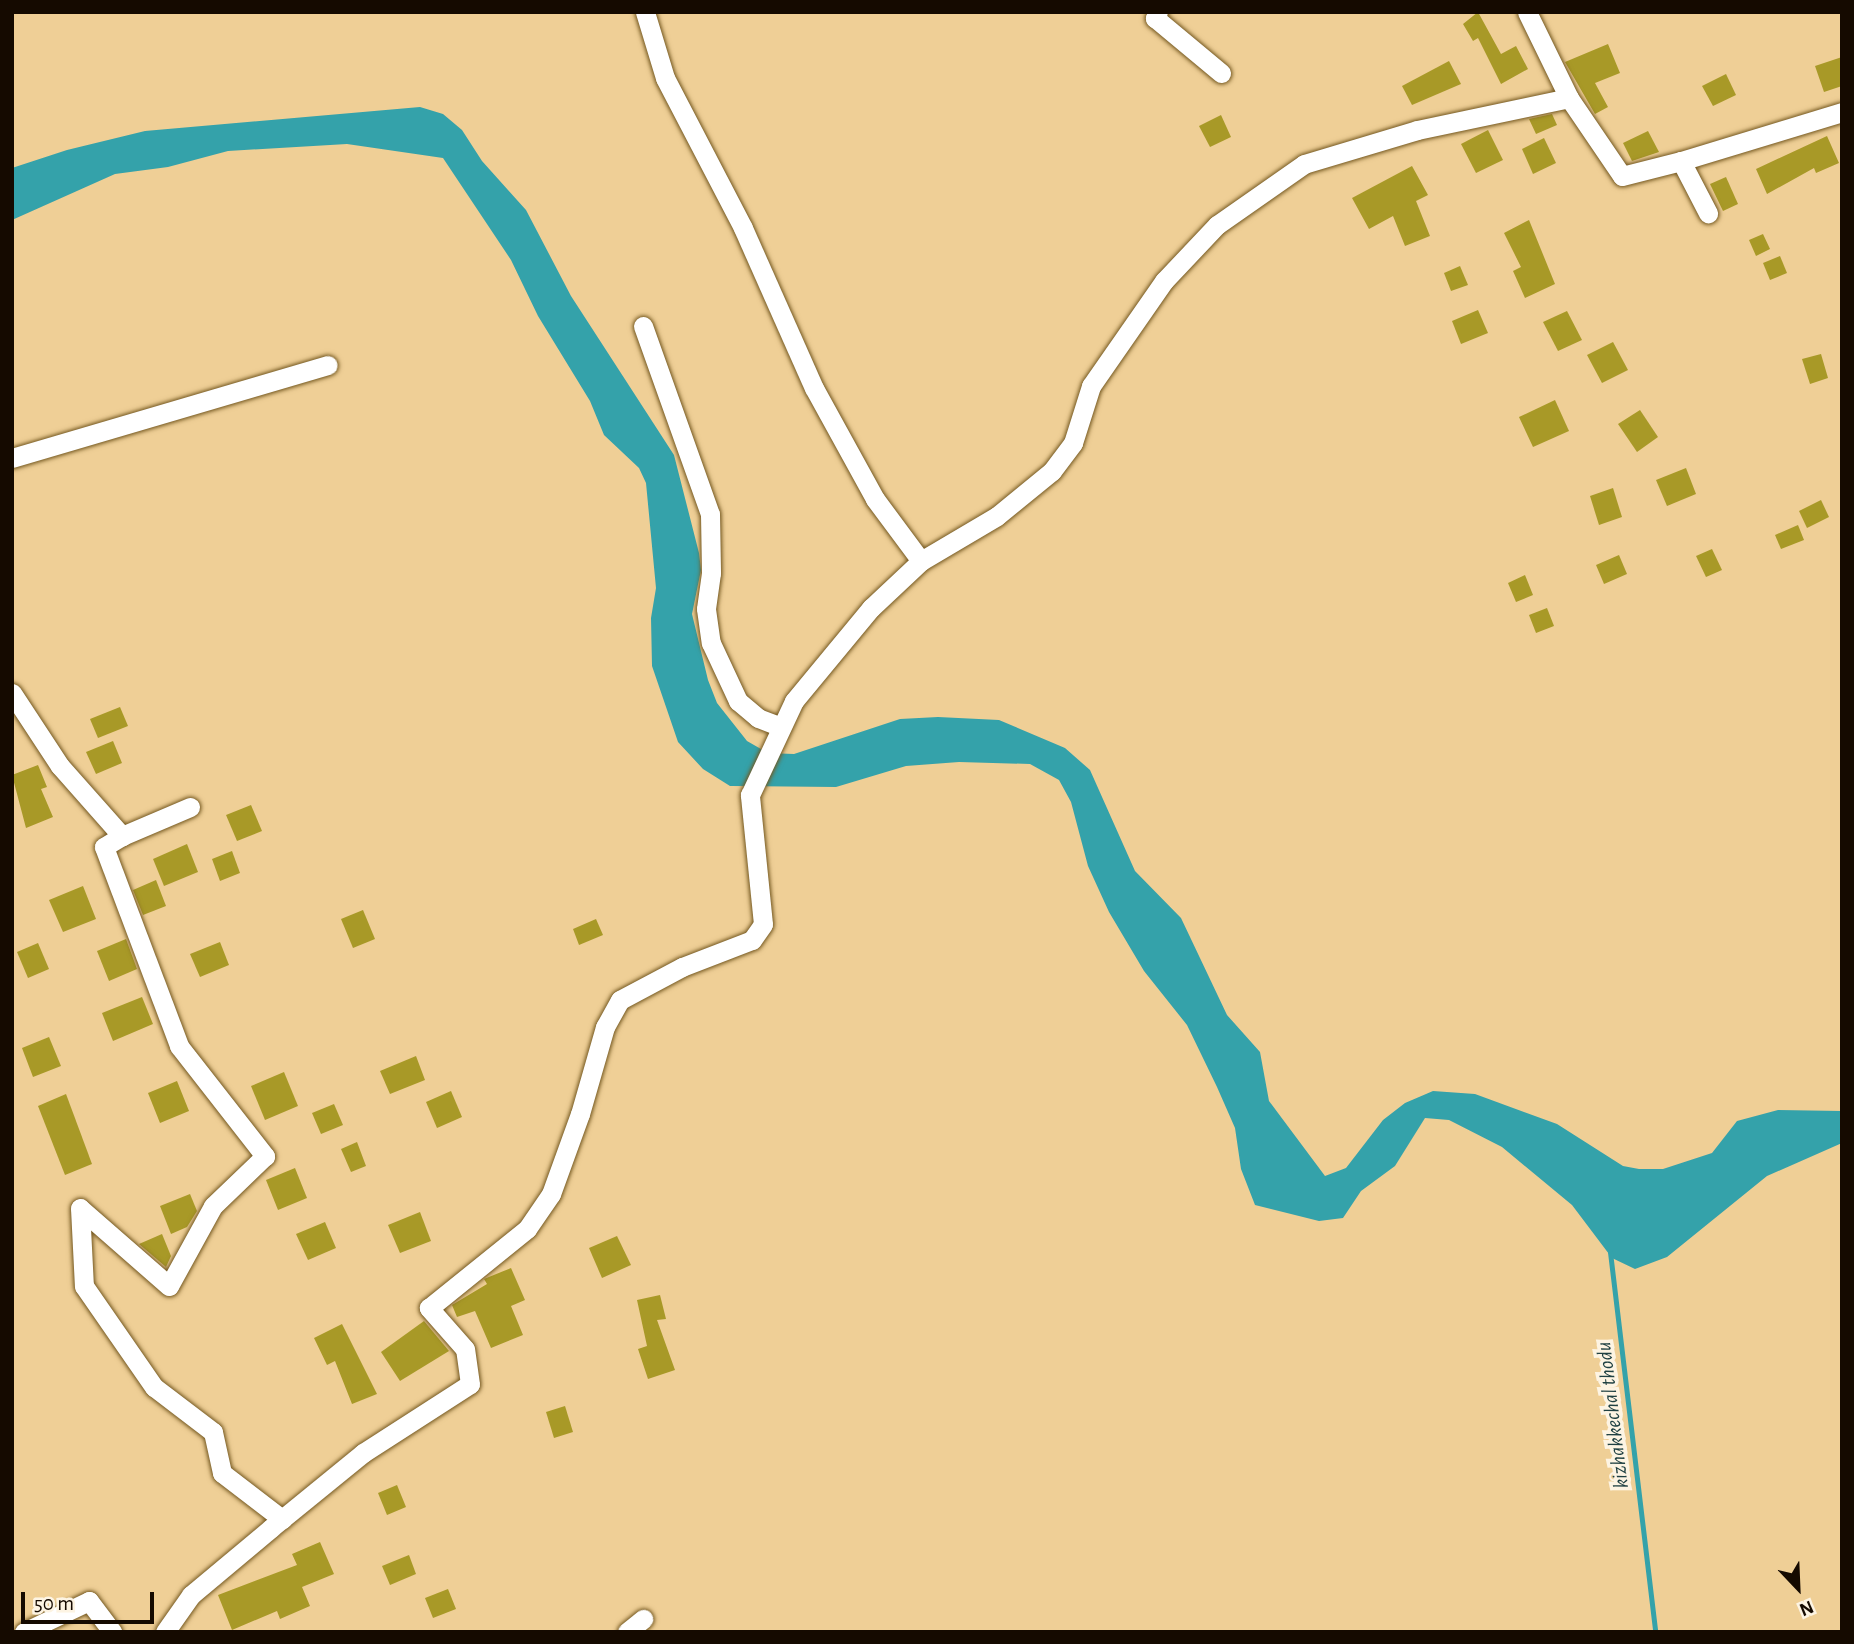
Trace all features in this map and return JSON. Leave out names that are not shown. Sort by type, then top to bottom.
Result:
[{"type":"street","points":[[645,12],[665,78],[743,228],[814,388],[875,499],[921,561]]},
{"type":"street","points":[[1158,12],[1155,18],[1222,73]]},
{"type":"street","points":[[1527,12],[1569,98],[1622,176],[1842,111]]},
{"type":"street","points":[[164,1632],[191,1595],[363,1453],[470,1384],[465,1349],[429,1308],[527,1229],[551,1194],[580,1114],[604,1027],[620,1000],[682,967],[752,940],[763,924],[750,794],[776,733],[794,701],[871,608],[921,561],[997,516],[1052,471],[1073,443],[1090,386],[1164,281],[1217,225],[1273,182],[1304,164],[1356,145],[1569,98]]},
{"type":"street","points":[[1681,160],[1709,213]]},
{"type":"street","points":[[643,326],[710,513],[712,573],[706,609],[711,643],[738,701],[776,733]]},
{"type":"street","points":[[12,458],[328,365]]},
{"type":"street","points":[[12,693],[60,766],[122,836]]},
{"type":"street","points":[[190,807],[122,836],[104,848],[179,1046],[265,1156],[213,1206],[169,1286],[80,1208],[84,1286],[155,1387],[213,1432],[222,1473],[282,1519]]},
{"type":"street","points":[[24,1632],[89,1601],[112,1632]]},
{"type":"street","points":[[627,1632],[643,1619]]},
{"type":"water","points":[[420,107],[443,114],[462,130],[482,161],[526,210],[571,296],[674,455],[699,553],[701,570],[692,614],[708,680],[717,703],[747,741],[768,753],[794,754],[900,719],[938,717],[999,720],[1065,748],[1090,770],[1135,871],[1181,918],[1227,1015],[1260,1052],[1269,1101],[1325,1176],[1346,1168],[1383,1120],[1405,1103],[1433,1091],[1475,1094],[1557,1124],[1623,1166],[1639,1169],[1663,1169],[1712,1153],[1737,1121],[1778,1110],[1842,1111],[1842,1143],[1767,1176],[1667,1257],[1635,1269],[1612,1258],[1572,1205],[1502,1147],[1449,1120],[1425,1118],[1395,1166],[1361,1191],[1343,1218],[1319,1221],[1255,1205],[1241,1169],[1235,1128],[1217,1087],[1187,1025],[1144,971],[1109,912],[1088,866],[1071,802],[1059,780],[1030,764],[959,762],[906,766],[836,787],[730,786],[703,769],[678,742],[652,666],[651,618],[656,588],[646,483],[639,468],[604,435],[590,401],[538,316],[511,260],[443,158],[347,144],[228,151],[168,167],[115,174],[12,220],[12,168],[67,150],[145,131]]},
{"type":"building","points":[[1478,12],[1501,54],[1516,46],[1528,69],[1501,84],[1478,38],[1473,41],[1463,24]]},
{"type":"building","points":[[1608,44],[1620,73],[1595,83],[1608,107],[1595,114],[1565,62]]},
{"type":"building","points":[[1842,57],[1842,86],[1824,92],[1815,66]]},
{"type":"building","points":[[1449,61],[1461,84],[1412,105],[1402,86]]},
{"type":"building","points":[[1726,74],[1736,95],[1713,106],[1702,86]]},
{"type":"building","points":[[1552,114],[1557,125],[1536,134],[1529,119]]},
{"type":"building","points":[[1221,115],[1231,137],[1210,147],[1199,126]]},
{"type":"building","points":[[1488,130],[1503,160],[1476,173],[1461,144]]},
{"type":"building","points":[[1648,131],[1659,152],[1632,161],[1623,143]]},
{"type":"building","points":[[1827,136],[1839,163],[1816,173],[1814,168],[1767,194],[1756,169]]},
{"type":"building","points":[[1544,138],[1556,163],[1533,174],[1522,149]]},
{"type":"building","points":[[1412,166],[1428,195],[1416,201],[1430,236],[1405,246],[1393,216],[1369,229],[1352,198]]},
{"type":"building","points":[[1726,177],[1738,204],[1723,211],[1710,184]]},
{"type":"building","points":[[1529,220],[1555,284],[1525,298],[1513,271],[1521,267],[1504,233]]},
{"type":"building","points":[[1763,234],[1770,249],[1756,256],[1749,240]]},
{"type":"building","points":[[1780,256],[1787,273],[1770,280],[1763,263]]},
{"type":"building","points":[[1460,266],[1468,285],[1451,291],[1444,273]]},
{"type":"building","points":[[1478,310],[1488,333],[1461,344],[1452,321]]},
{"type":"building","points":[[1567,311],[1582,340],[1558,351],[1543,322]]},
{"type":"building","points":[[1613,342],[1628,370],[1602,383],[1587,355]]},
{"type":"building","points":[[1821,354],[1828,378],[1810,384],[1802,359]]},
{"type":"building","points":[[1555,400],[1569,431],[1533,447],[1519,417]]},
{"type":"building","points":[[1640,410],[1658,437],[1637,452],[1618,424]]},
{"type":"building","points":[[1686,468],[1696,494],[1667,506],[1656,480]]},
{"type":"building","points":[[1613,488],[1622,517],[1599,525],[1590,496]]},
{"type":"building","points":[[1821,500],[1829,517],[1807,528],[1799,511]]},
{"type":"building","points":[[1798,525],[1804,540],[1781,549],[1775,535]]},
{"type":"building","points":[[1712,549],[1722,570],[1706,577],[1696,556]]},
{"type":"building","points":[[1619,555],[1627,574],[1604,584],[1596,565]]},
{"type":"building","points":[[1525,575],[1533,595],[1516,602],[1508,583]]},
{"type":"building","points":[[1547,608],[1554,626],[1536,633],[1529,615]]},
{"type":"building","points":[[120,707],[128,726],[98,738],[90,719]]},
{"type":"building","points":[[113,741],[122,763],[96,774],[86,752]]},
{"type":"building","points":[[38,765],[47,787],[41,789],[53,817],[26,828],[12,775]]},
{"type":"building","points":[[251,805],[262,831],[237,841],[226,815]]},
{"type":"building","points":[[187,844],[198,872],[164,886],[153,859]]},
{"type":"building","points":[[232,851],[240,873],[220,881],[212,859]]},
{"type":"building","points":[[156,880],[166,906],[143,915],[133,890]]},
{"type":"building","points":[[83,886],[96,919],[63,932],[49,900]]},
{"type":"building","points":[[363,910],[375,939],[353,948],[341,919]]},
{"type":"building","points":[[596,919],[603,935],[579,945],[573,929]]},
{"type":"building","points":[[126,939],[137,969],[109,981],[97,951]]},
{"type":"building","points":[[220,942],[229,965],[200,977],[190,954]]},
{"type":"building","points":[[38,943],[49,969],[28,978],[17,952]]},
{"type":"building","points":[[142,997],[153,1024],[113,1041],[102,1013]]},
{"type":"building","points":[[49,1037],[61,1066],[33,1077],[22,1048]]},
{"type":"building","points":[[416,1056],[425,1080],[390,1094],[380,1071]]},
{"type":"building","points":[[284,1072],[298,1106],[265,1120],[251,1086]]},
{"type":"building","points":[[177,1081],[189,1111],[160,1123],[148,1093]]},
{"type":"building","points":[[451,1091],[462,1117],[437,1128],[426,1102]]},
{"type":"building","points":[[66,1094],[92,1164],[65,1175],[38,1106]]},
{"type":"building","points":[[334,1104],[343,1125],[321,1134],[312,1113]]},
{"type":"building","points":[[357,1142],[366,1166],[351,1172],[341,1149]]},
{"type":"building","points":[[295,1168],[307,1198],[278,1210],[266,1180]]},
{"type":"building","points":[[190,1194],[197,1211],[187,1227],[171,1234],[160,1206]]},
{"type":"building","points":[[420,1212],[431,1241],[400,1253],[388,1225]]},
{"type":"building","points":[[325,1222],[336,1248],[308,1260],[296,1234]]},
{"type":"building","points":[[162,1234],[171,1256],[166,1267],[139,1244]]},
{"type":"building","points":[[617,1236],[631,1265],[602,1278],[589,1248]]},
{"type":"building","points":[[511,1268],[525,1300],[511,1306],[523,1335],[491,1348],[475,1311],[457,1317],[452,1305],[487,1284],[484,1279]]},
{"type":"building","points":[[660,1295],[666,1319],[657,1320],[675,1370],[648,1379],[638,1349],[647,1346],[637,1300]]},
{"type":"building","points":[[424,1321],[449,1351],[400,1381],[381,1352]]},
{"type":"building","points":[[342,1324],[377,1394],[352,1404],[335,1361],[327,1365],[314,1338]]},
{"type":"building","points":[[565,1406],[573,1432],[554,1438],[546,1412]]},
{"type":"building","points":[[397,1485],[406,1507],[387,1515],[378,1493]]},
{"type":"building","points":[[320,1542],[334,1574],[302,1587],[310,1606],[280,1619],[277,1611],[232,1630],[218,1595],[297,1565],[292,1554]]},
{"type":"building","points":[[409,1555],[416,1574],[390,1585],[382,1566]]},
{"type":"building","points":[[448,1589],[456,1609],[433,1618],[425,1598]]},
{"type":"waterway","name":"kizhakkechal thodu","points":[[1610,1252],[1655,1632]]}]
